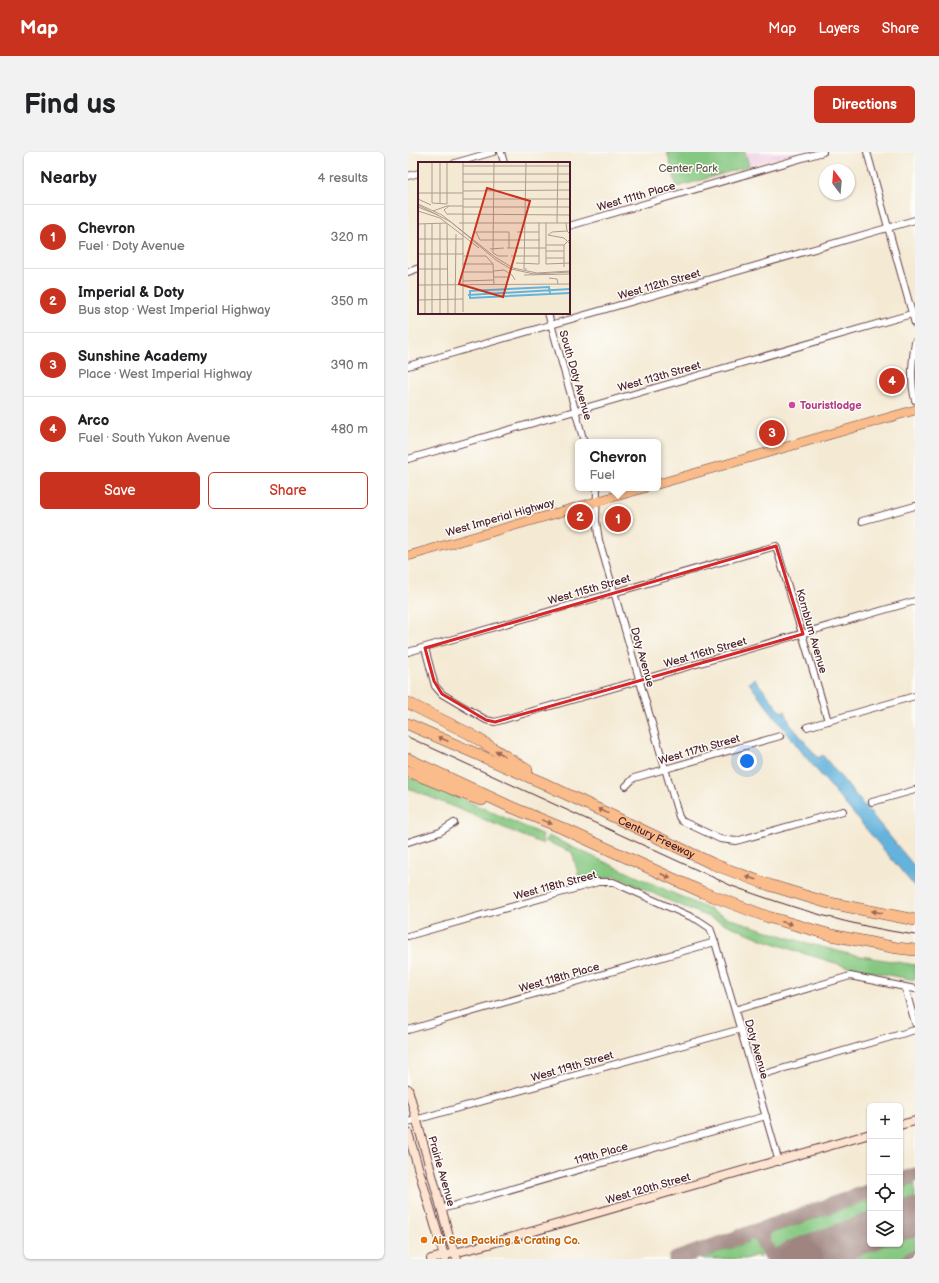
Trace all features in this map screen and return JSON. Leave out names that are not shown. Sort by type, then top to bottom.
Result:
[{"type":"highway","points":[[408,702],[470,734],[523,767],[543,783]]},
{"type":"highway","name":"Century Freeway","points":[[408,724],[543,783],[713,864],[755,880],[825,902],[915,920]]},
{"type":"highway","points":[[408,759],[511,807],[562,828],[702,892],[768,917],[831,935],[915,950]]},
{"type":"highway","points":[[408,771],[472,797],[511,807]]},
{"type":"main road","points":[[661,483],[915,410]]},
{"type":"main road","name":"West Imperial Highway","points":[[408,556],[634,491]]},
{"type":"main road","name":"Prairie Avenue","points":[[408,1089],[412,1121],[442,1209],[456,1256]]},
{"type":"main road","points":[[903,1125],[915,1121]]},
{"type":"main road","name":"Prairie Avenue","points":[[408,1133],[445,1258]]},
{"type":"main road","name":"West 120th Street","points":[[431,1259],[456,1256],[867,1135]]},
{"type":"street","points":[[458,162],[493,152]]},
{"type":"street","points":[[501,152],[504,162]]},
{"type":"street","name":"West 111th Place","points":[[570,226],[823,152]]},
{"type":"street","points":[[867,152],[914,313],[915,324]]},
{"type":"street","points":[[408,176],[418,173]]},
{"type":"street","name":"West 112th Street","points":[[408,366],[915,220]]},
{"type":"street","points":[[408,272],[418,268]]},
{"type":"street","name":"West 113th Street","points":[[408,459],[914,313]]},
{"type":"street","name":"South Doty Avenue","points":[[548,314],[583,439]]},
{"type":"street","points":[[915,342],[911,371],[915,400]]},
{"type":"street","points":[[596,502],[597,491]]},
{"type":"street","name":"Doty Avenue","points":[[596,502],[596,521],[599,540],[678,817],[682,821],[714,836],[729,841],[746,839],[843,811]]},
{"type":"street","points":[[862,521],[915,506]]},
{"type":"street","name":"West 115th Street","points":[[408,652],[776,546]]},
{"type":"street","name":"Kornblum Avenue","points":[[776,546],[828,721]]},
{"type":"street","name":"West 116th Street","points":[[424,648],[438,690],[442,694],[486,720],[495,722],[915,601]]},
{"type":"street","points":[[807,727],[915,696]]},
{"type":"street","name":"West 117th Street","points":[[626,786],[634,778],[780,736]]},
{"type":"street","points":[[872,802],[915,790]]},
{"type":"street","points":[[408,842],[440,832],[454,822]]},
{"type":"street","name":"West 118th Street","points":[[408,936],[587,885],[613,882],[698,920],[710,928],[715,942]]},
{"type":"street","name":"Doty Avenue","points":[[715,942],[779,1162]]},
{"type":"street","name":"West 118th Place","points":[[408,1030],[715,942]]},
{"type":"street","points":[[735,1010],[850,976],[905,988],[915,988]]},
{"type":"street","points":[[905,988],[915,1023]]},
{"type":"street","name":"West 119th Street","points":[[412,1121],[741,1029]]},
{"type":"street","points":[[754,1077],[915,1030]]},
{"type":"street","name":"119th Place","points":[[442,1209],[766,1116]]},
{"type":"highlighted area","points":[[776,546],[803,634],[495,722],[486,720],[442,694],[434,681],[425,648]]},
{"type":"shaded area","points":[[745,152],[800,152],[749,166]]},
{"type":"green space","name":"Center Park","points":[[667,152],[745,152],[749,166],[677,187]]},
{"type":"green space","points":[[408,777],[463,799],[543,835],[543,844],[408,788]]},
{"type":"green space","points":[[548,836],[723,916],[799,941],[849,954],[915,965],[915,980],[852,968],[799,952],[762,939],[670,901],[615,876],[581,884],[572,852],[545,841]]},
{"type":"green space","points":[[915,1184],[915,1200],[903,1204],[903,1188]]},
{"type":"green space","points":[[867,1201],[867,1217],[777,1248],[778,1251],[773,1250],[769,1241],[771,1232],[775,1232]]},
{"type":"green space","points":[[915,1234],[915,1252],[895,1259],[843,1259],[878,1247],[903,1247],[903,1239]]},
{"type":"green space","points":[[756,1239],[762,1248],[762,1255],[759,1258],[757,1255],[745,1259],[700,1259],[749,1242],[749,1240]]},
{"type":"water","points":[[754,678],[781,712],[785,711],[790,724],[818,758],[823,755],[915,867],[915,887],[805,756],[749,683]]},
{"type":"taxiway","points":[[903,1180],[915,1175]]},
{"type":"taxiway","points":[[676,1259],[867,1192]]},
{"type":"taxiway","points":[[767,1227],[763,1230],[762,1234],[764,1243],[768,1251],[777,1259]]},
{"type":"taxiway","points":[[910,1259],[915,1257]]},
{"type":"runway","points":[[903,1221],[915,1217]]},
{"type":"runway","points":[[794,1259],[867,1233]]},
{"type":"tram line","points":[[408,737],[732,886],[777,902],[822,915],[868,927],[915,935]]},
{"type":"place","name":"Arco","points":[[892,381]]},
{"type":"place","name":"Touristlodge","points":[[792,405]]},
{"type":"place","name":"Sunshine Academy","points":[[772,433]]},
{"type":"place","name":"Imperial & Doty","points":[[580,517]]},
{"type":"place","name":"Chevron","points":[[618,519]]},
{"type":"place","name":"Air Sea Packing & Crating Co.","points":[[424,1240]]}]
